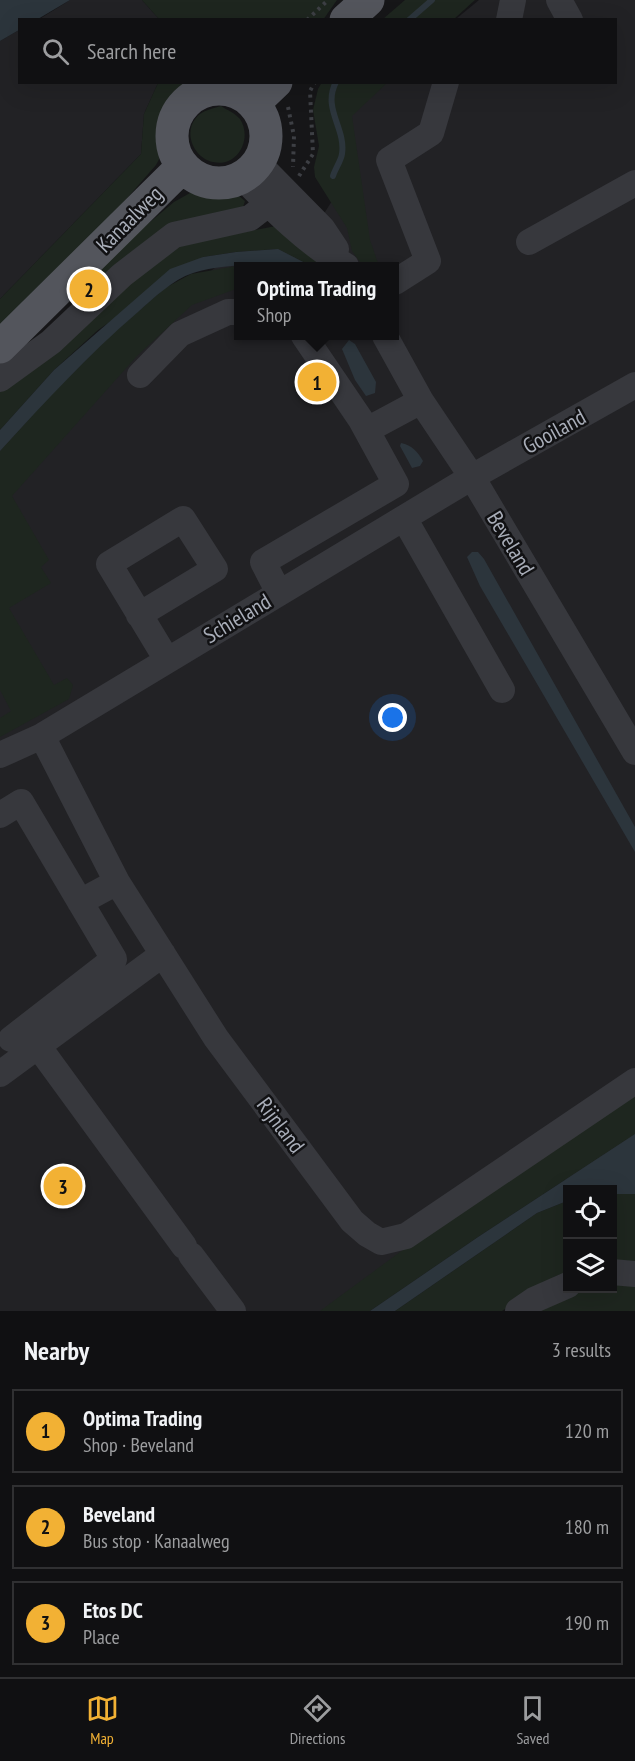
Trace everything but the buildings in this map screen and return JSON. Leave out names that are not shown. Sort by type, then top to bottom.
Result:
[{"type":"main road","points":[[348,18],[368,0]]},
{"type":"main road","points":[[208,88],[267,91],[263,116],[267,132],[265,148],[250,170],[227,183],[210,183],[195,177],[182,167],[171,145],[173,120],[186,100],[208,88]]},
{"type":"main road","name":"Kanaalweg","points":[[0,347],[182,167]]},
{"type":"street","points":[[509,18],[513,0]]},
{"type":"street","points":[[559,0],[569,18]]},
{"type":"street","points":[[399,279],[428,261],[389,160],[431,133],[445,84]]},
{"type":"street","points":[[250,170],[268,204],[307,238],[340,262]]},
{"type":"street","points":[[250,170],[322,228],[343,262]]},
{"type":"street","points":[[529,242],[635,183]]},
{"type":"street","name":"Kanaalweg","points":[[0,379],[51,342],[122,274],[174,236],[250,218],[268,204]]},
{"type":"street","points":[[140,375],[180,334],[228,312],[234,312]]},
{"type":"street","points":[[279,593],[263,562],[396,484],[367,430],[307,340]]},
{"type":"street","name":"Beveland","points":[[387,340],[421,401],[472,477],[635,752]]},
{"type":"street","name":"Gooiland","points":[[472,477],[635,385]]},
{"type":"street","points":[[367,430],[421,401]]},
{"type":"street","name":"Schieland","points":[[0,755],[42,736],[472,477]]},
{"type":"street","points":[[404,518],[502,690]]},
{"type":"street","points":[[140,615],[167,660]]},
{"type":"street","name":"Rijnland","points":[[42,736],[117,882],[216,1038],[352,1221],[367,1234],[381,1242],[406,1236],[635,1081]]},
{"type":"street","points":[[0,815],[21,802],[114,959],[11,1039]]},
{"type":"street","points":[[80,902],[117,882]]},
{"type":"street","points":[[0,1074],[163,954]]},
{"type":"street","points":[[38,1046],[232,1311]]},
{"type":"street","points":[[617,1272],[635,1274]]},
{"type":"street","points":[[518,1311],[534,1300],[563,1287]]},
{"type":"path","points":[[309,18],[328,0]]},
{"type":"path","points":[[267,91],[286,103],[292,117],[295,159],[292,172],[297,178],[313,153],[310,131],[310,91],[314,84]]},
{"type":"shaded area","points":[[0,0],[70,0],[40,18],[18,18],[18,31],[0,41]]},
{"type":"shaded area","points":[[70,0],[142,0],[158,18],[41,18]]},
{"type":"shaded area","points":[[142,0],[337,0],[324,18],[158,18]]},
{"type":"shaded area","points":[[405,0],[475,0],[455,18],[384,18]]},
{"type":"shaded area","points":[[479,0],[635,0],[635,1165],[527,1188],[351,1311],[0,1311],[0,430],[236,252],[278,249],[325,212],[354,166],[348,113],[382,84],[617,84],[617,18],[457,18]]},
{"type":"shaded area","points":[[18,31],[18,84],[158,84],[144,114],[141,154],[0,299],[0,41]]},
{"type":"shaded area","points":[[158,84],[196,84],[186,89],[168,113],[165,148],[156,165],[115,212],[0,331],[0,299],[141,154],[144,114]]},
{"type":"shaded area","points":[[321,84],[386,84],[352,116],[370,240],[378,262],[360,262],[352,251],[347,228],[315,177],[314,167],[319,146],[313,110]]},
{"type":"shaded area","points":[[221,106],[240,119],[245,135],[236,156],[222,163],[206,160],[200,156],[192,144],[190,131],[198,115]]},
{"type":"shaded area","points":[[205,190],[233,191],[245,201],[242,210],[94,290],[88,286],[107,258],[174,202],[190,193]]},
{"type":"shaded area","points":[[276,226],[322,262],[303,262],[278,249],[203,257],[98,330],[54,370],[0,430],[0,387],[171,250],[193,242]]},
{"type":"shaded area","points":[[278,249],[303,262],[234,262],[234,266],[208,269],[178,280],[157,295],[102,345],[0,451],[0,430],[54,370],[170,269],[203,257]]},
{"type":"shaded area","points":[[234,266],[234,290],[192,305],[137,356],[12,496],[49,560],[41,567],[51,583],[9,608],[54,685],[67,678],[73,685],[69,699],[0,737],[0,718],[11,711],[0,690],[0,451],[49,397],[111,335],[165,288],[191,274]]},
{"type":"shaded area","points":[[349,340],[355,344],[376,382],[375,393],[366,396],[355,380],[342,349]]},
{"type":"shaded area","points":[[401,443],[417,452],[423,461],[420,466],[412,468],[400,446]]},
{"type":"shaded area","points":[[472,552],[478,552],[484,559],[635,827],[635,852],[480,586],[467,557]]},
{"type":"shaded area","points":[[635,1092],[635,1134],[370,1311],[320,1311],[400,1252]]},
{"type":"shaded area","points":[[635,1134],[635,1194],[617,1194],[617,1185],[563,1185],[563,1203],[537,1213],[395,1311],[370,1311]]},
{"type":"shaded area","points":[[617,1194],[635,1194],[635,1264],[617,1263]]},
{"type":"shaded area","points":[[563,1203],[563,1273],[502,1311],[395,1311],[537,1213]]},
{"type":"shaded area","points":[[617,1279],[635,1280],[635,1311],[532,1311],[563,1293],[617,1293]]},
{"type":"waterway","points":[[411,18],[432,0]]},
{"type":"waterway","points":[[333,176],[341,157],[342,145],[333,110],[332,92],[335,84]]},
{"type":"place","name":"Beveland","points":[[89,289]]},
{"type":"place","name":"Optima Trading","points":[[317,382]]},
{"type":"place","name":"Etos DC","points":[[63,1186]]}]
